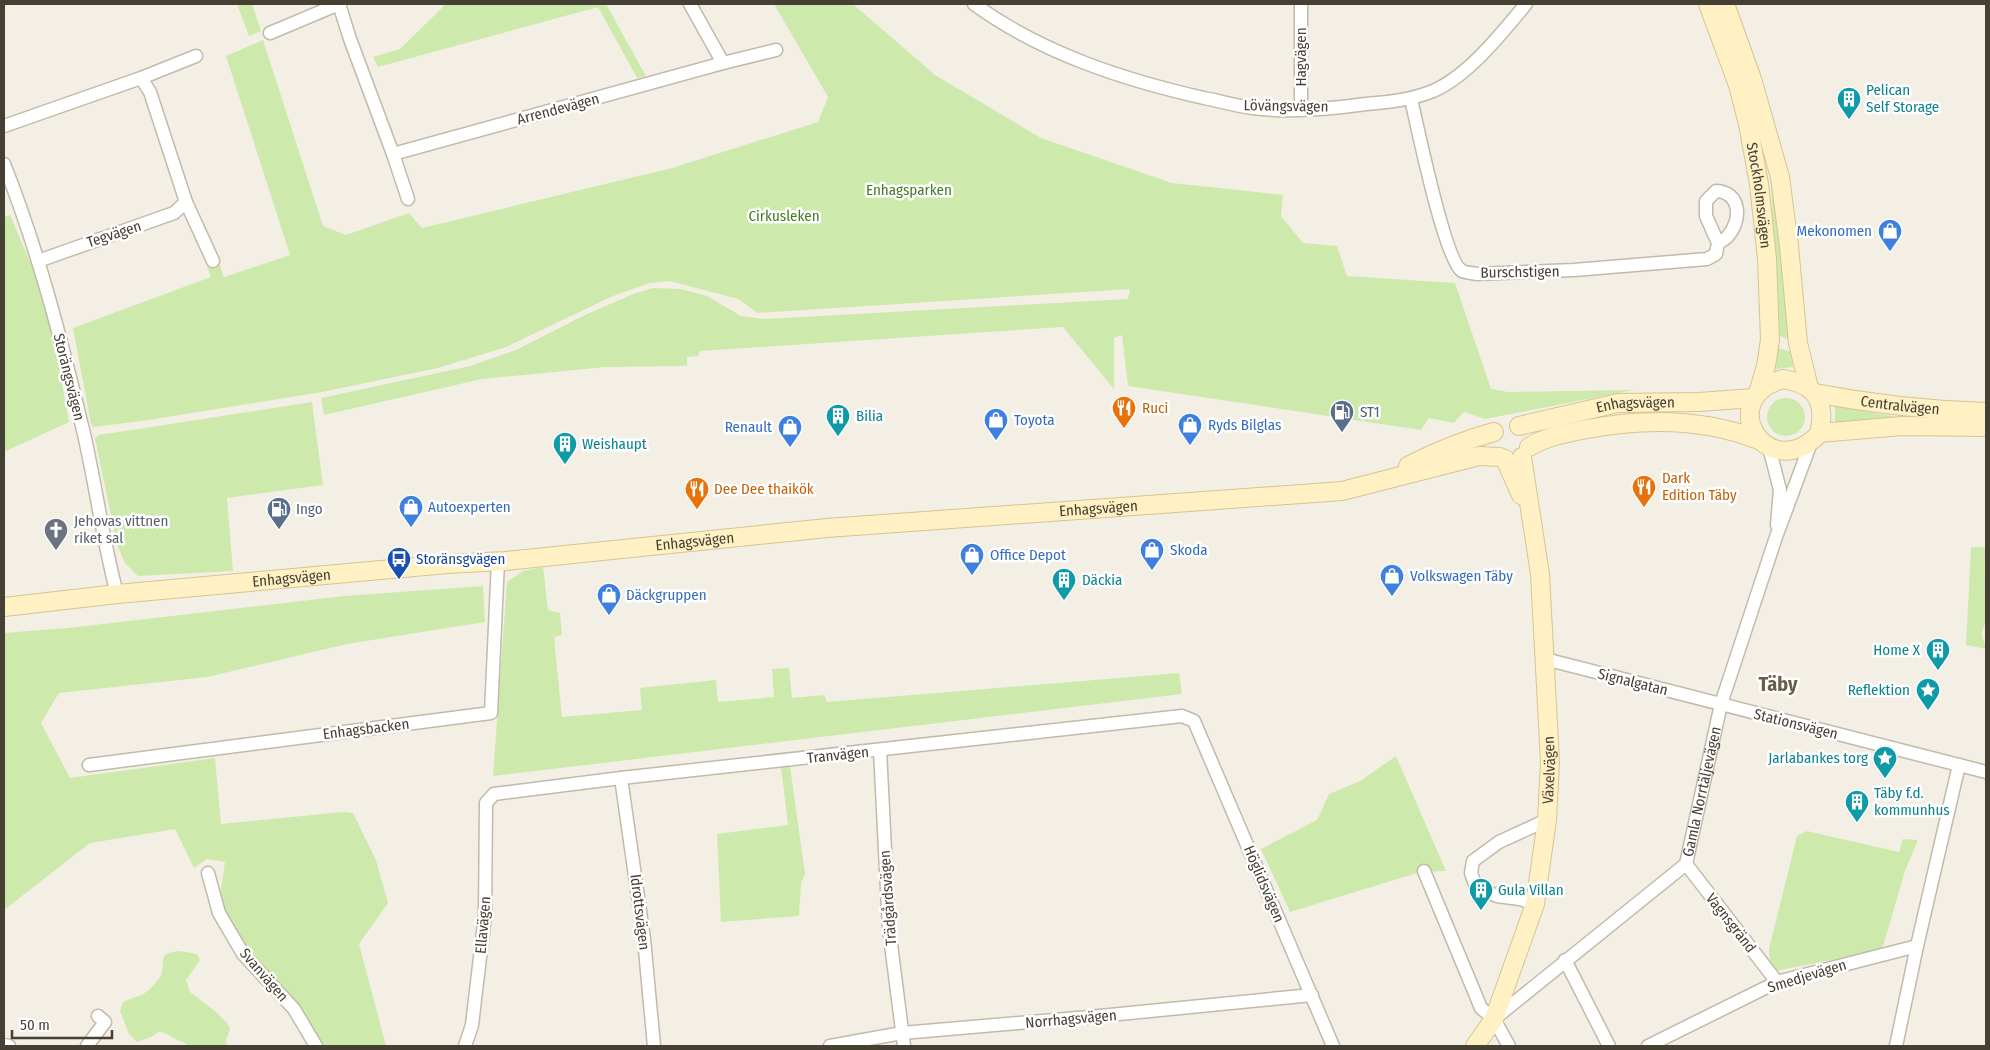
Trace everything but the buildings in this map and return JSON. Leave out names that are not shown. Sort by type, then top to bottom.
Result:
[{"type":"street","points":[[270,34],[339,4],[408,199]]},
{"type":"street","points":[[690,4],[723,63]]},
{"type":"street","name":"Lövängsvägen","points":[[974,4],[1039,43],[1109,72],[1174,91],[1253,108],[1301,109],[1355,106],[1411,99],[1434,90],[1456,77],[1490,47],[1523,5]]},
{"type":"street","name":"Hagvägen","points":[[1301,4],[1301,109]]},
{"type":"street","name":"Stockholmsvägen","points":[[1708,4],[1738,84],[1748,124],[1759,184],[1767,259],[1770,340],[1766,366],[1756,395]]},
{"type":"street","name":"Stockholmsvägen","points":[[1725,4],[1752,79],[1780,177],[1789,246],[1798,343],[1812,391]]},
{"type":"street","name":"Arrendevägen","points":[[393,154],[776,50]]},
{"type":"street","points":[[4,126],[141,78],[196,56]]},
{"type":"street","points":[[141,78],[150,92],[186,202],[213,260]]},
{"type":"street","name":"Burschstigen","points":[[1411,99],[1442,227],[1455,262],[1462,271],[1478,274],[1574,270],[1698,260],[1707,259],[1716,254],[1718,243]]},
{"type":"street","name":"Storängsvägen","points":[[4,164],[38,261],[59,334],[118,594]]},
{"type":"street","name":"Tegvägen","points":[[38,261],[174,213],[186,202]]},
{"type":"street","points":[[1783,380],[1798,382],[1812,391],[1819,402],[1822,415],[1816,437],[1802,448],[1781,451],[1764,444],[1754,432],[1750,421],[1750,408],[1756,395],[1771,383],[1783,380]]},
{"type":"street","name":"Centralvägen","points":[[1812,391],[1872,403],[1925,410],[1986,412]]},
{"type":"street","name":"Enhagsvägen","points":[[1519,426],[1618,403],[1699,402],[1756,395]]},
{"type":"street","name":"Enhagsvägen","points":[[4,607],[118,594],[498,561],[827,528],[1333,492],[1479,456],[1514,455],[1554,436],[1620,423],[1660,421],[1696,423],[1738,432],[1764,444]]},
{"type":"street","points":[[1506,425],[1519,426],[1527,434],[1514,455],[1493,447],[1494,432],[1506,425]]},
{"type":"street","name":"Centralvägen","points":[[1816,437],[1902,426],[1986,427]]},
{"type":"street","name":"Enhagsvägen","points":[[1386,478],[1422,459],[1494,432]]},
{"type":"street","name":"Gamla Norrtäljevägen","points":[[1475,1046],[1494,1019],[1564,960],[1686,864],[1721,704],[1776,537],[1816,437]]},
{"type":"street","name":"Gamla Norrtäljevägen","points":[[1764,444],[1780,490],[1776,537]]},
{"type":"street","name":"Växelvägen","points":[[1494,1019],[1535,904],[1547,820],[1550,762],[1540,574],[1530,514],[1514,455]]},
{"type":"street","name":"Enhagsbacken","points":[[90,766],[491,713],[498,561]]},
{"type":"street","name":"Signalgatan","points":[[1544,659],[1721,704]]},
{"type":"street","name":"Stationsvägen","points":[[1721,704],[1986,772]]},
{"type":"street","name":"Tranvägen","points":[[486,803],[494,794],[622,778],[1182,716],[1194,721]]},
{"type":"street","name":"Höglidsvägen","points":[[1194,721],[1333,1046]]},
{"type":"street","name":"Trädgårdsvägen","points":[[880,750],[890,929],[903,1040]]},
{"type":"street","points":[[1896,1046],[1959,765]]},
{"type":"street","name":"Idrottsvägen","points":[[622,778],[644,939],[654,1046]]},
{"type":"street","name":"Ellavägen","points":[[465,1046],[472,1025],[485,915],[486,803]]},
{"type":"street","points":[[1535,904],[1520,899],[1497,896],[1476,887],[1471,873],[1473,861],[1481,854],[1491,850],[1499,842],[1547,820]]},
{"type":"street","name":"Vagnsgränd","points":[[1686,864],[1777,982]]},
{"type":"street","points":[[1424,871],[1481,1008],[1494,1019],[1509,1046]]},
{"type":"street","name":"Svanvägen","points":[[208,873],[219,913],[242,954],[294,1009],[316,1046]]},
{"type":"street","name":"Smedjevägen","points":[[1648,1046],[1777,982],[1917,946]]},
{"type":"street","points":[[1564,960],[1609,1046]]},
{"type":"street","name":"Norrhagsvägen","points":[[830,1046],[903,1040],[1312,996]]},
{"type":"street","points":[[87,1046],[105,1022],[98,1016]]},
{"type":"street","points":[[4,1045],[9,1046]]},
{"type":"green space","points":[[237,4],[252,4],[261,31],[249,36]]},
{"type":"green space","points":[[446,4],[606,4],[646,76],[637,78],[598,7],[378,67],[373,57],[400,49]]},
{"type":"green space","name":"Enhagsparken","points":[[774,4],[853,4],[935,75],[1041,138],[1172,183],[1283,195],[1281,216],[1303,243],[1337,246],[1347,276],[1455,283],[1491,389],[1508,392],[1634,390],[1485,419],[1464,412],[1454,423],[1429,418],[1421,430],[1128,386],[1122,335],[1114,338],[1114,389],[1063,327],[700,351],[698,356],[687,357],[687,366],[605,367],[482,379],[324,415],[321,398],[470,366],[516,350],[585,315],[633,294],[653,288],[681,289],[707,296],[741,316],[764,319],[1128,299],[1130,289],[758,313],[738,299],[670,281],[650,283],[613,296],[506,347],[438,368],[322,392],[142,421],[93,427],[91,424],[73,328],[211,277],[207,267],[219,263],[224,277],[290,255],[226,56],[263,40],[323,226],[346,235],[409,213],[422,228],[672,168],[818,122],[828,97]]},
{"type":"green space","points":[[1773,188],[1790,340],[1780,336],[1771,189]]},
{"type":"green space","points":[[10,215],[37,278],[56,350],[69,422],[4,452],[4,217]]},
{"type":"green space","points":[[1778,348],[1791,352],[1793,367],[1776,369]]},
{"type":"green space","points":[[1786,398],[1799,404],[1805,417],[1799,430],[1786,436],[1773,430],[1767,417],[1773,404]]},
{"type":"green space","points":[[312,402],[323,485],[227,498],[233,571],[138,576],[125,563],[117,545],[95,438],[99,435]]},
{"type":"green space","points":[[1835,406],[1897,417],[1835,424]]},
{"type":"green space","points":[[1971,547],[1986,547],[1986,619],[1982,634],[1986,649],[1966,645]]},
{"type":"green space","points":[[543,567],[548,610],[560,613],[562,635],[554,637],[562,717],[642,710],[640,688],[716,680],[718,702],[774,697],[772,669],[789,668],[792,698],[824,695],[827,702],[1179,673],[1182,694],[493,776],[507,582],[523,571]]},
{"type":"green space","points":[[483,586],[485,622],[347,644],[207,677],[59,693],[41,723],[70,778],[215,758],[221,824],[343,812],[353,813],[376,860],[388,903],[359,944],[386,1046],[324,1046],[285,994],[254,961],[228,923],[220,896],[225,862],[207,859],[194,868],[175,829],[90,843],[4,910],[4,633],[68,628],[344,596]]},
{"type":"green space","points":[[1396,756],[1446,871],[1420,872],[1290,912],[1261,849],[1317,820],[1329,794],[1360,781]]},
{"type":"green space","points":[[790,766],[805,874],[801,884],[799,916],[721,922],[717,834],[788,825],[781,767]]},
{"type":"green space","points":[[1807,831],[1899,852],[1903,839],[1918,840],[1905,871],[1882,950],[1776,971],[1770,960],[1769,949],[1797,836]]},
{"type":"green space","points":[[179,951],[197,954],[200,960],[186,980],[190,992],[227,1023],[230,1029],[226,1040],[227,1046],[186,1046],[186,1044],[160,1031],[151,1037],[137,1042],[129,1034],[120,1011],[123,1002],[148,991],[161,975],[165,955]]},
{"type":"place","name":"Pelican Self Storage","points":[[1849,120]]},
{"type":"place","name":"Mekonomen","points":[[1890,252]]},
{"type":"place","name":"Ruci","points":[[1124,429]]},
{"type":"place","name":"ST1","points":[[1342,433]]},
{"type":"place","name":"Bilia","points":[[838,437]]},
{"type":"place","name":"Toyota","points":[[996,441]]},
{"type":"place","name":"Ryds Bilglas","points":[[1190,446]]},
{"type":"place","name":"Renault","points":[[790,448]]},
{"type":"place","name":"Weishaupt","points":[[565,465]]},
{"type":"place","name":"Dark Edition Täby","points":[[1644,508]]},
{"type":"place","name":"Dee Dee thaikök","points":[[697,510]]},
{"type":"place","name":"Autoexperten","points":[[411,528]]},
{"type":"place","name":"Ingo","points":[[279,530]]},
{"type":"place","name":"Jehovas vittnen riket sal","points":[[56,551]]},
{"type":"place","name":"Skoda","points":[[1152,571]]},
{"type":"place","name":"Office Depot","points":[[972,576]]},
{"type":"place","name":"Storänsgvägen","points":[[399,580]]},
{"type":"place","name":"Volkswagen Täby","points":[[1392,597]]},
{"type":"place","name":"Däckia","points":[[1064,601]]},
{"type":"place","name":"Däckgruppen","points":[[609,616]]},
{"type":"place","name":"Home X","points":[[1938,671]]},
{"type":"place","name":"Reflektion","points":[[1928,711]]},
{"type":"place","name":"Jarlabankes torg","points":[[1885,779]]},
{"type":"place","name":"Täby f.d. kommunhus","points":[[1857,823]]},
{"type":"place","name":"Gula Villan","points":[[1481,911]]},
{"type":"district","name":"Täby","points":[[1778,684]]},
{"type":"park label","name":"Cirkusleken","points":[[784,216]]}]
